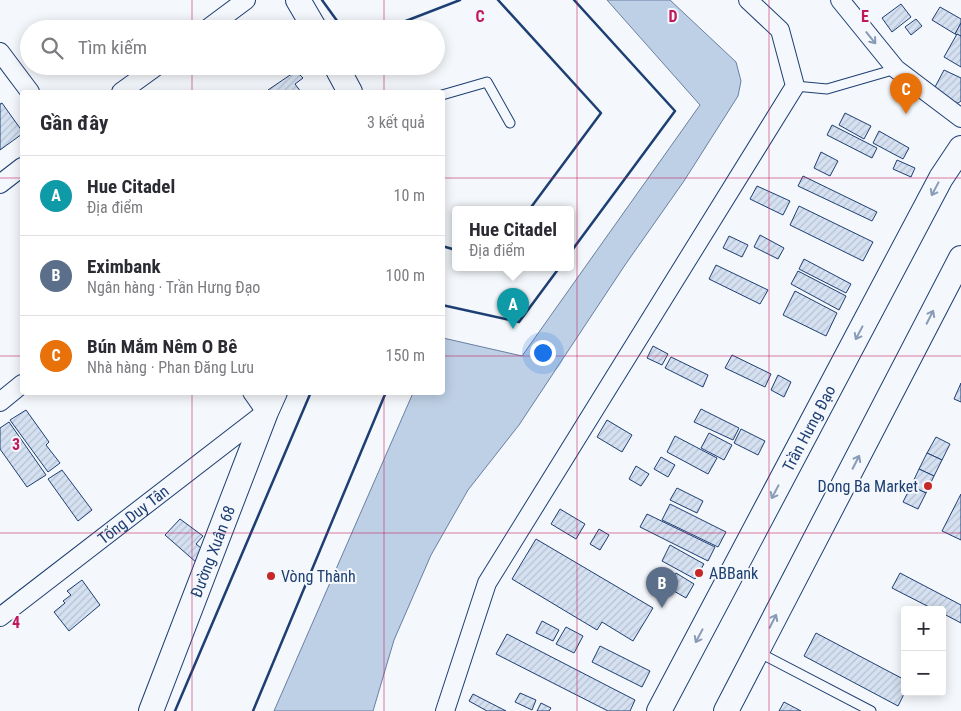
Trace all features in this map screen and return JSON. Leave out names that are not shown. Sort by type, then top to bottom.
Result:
[{"type":"main road","points":[[298,0],[310,20]]},
{"type":"main road","points":[[341,75],[349,90]]},
{"type":"main road","name":"Trần Hưng Đạo","points":[[659,711],[941,178],[961,148]]},
{"type":"main road","points":[[726,711],[961,258]]},
{"type":"main road","name":"Đường Xuân 68","points":[[152,711],[271,402]]},
{"type":"street","points":[[219,20],[246,0]]},
{"type":"street","points":[[445,711],[487,583],[795,86],[780,30],[748,0]]},
{"type":"street","points":[[840,0],[896,69],[961,118]]},
{"type":"street","points":[[0,52],[28,90]]},
{"type":"street","points":[[124,90],[145,75]]},
{"type":"street","points":[[0,184],[20,169]]},
{"type":"street","points":[[0,402],[20,386]]},
{"type":"street","points":[[258,395],[271,402]]},
{"type":"street","name":"Tống Duy Tân","points":[[0,617],[271,402]]},
{"type":"lane","points":[[795,86],[827,90],[896,69]]},
{"type":"lane","points":[[445,94],[487,82],[510,124]]},
{"type":"lane","points":[[757,651],[871,711]]},
{"type":"water","points":[[607,0],[670,0],[736,62],[741,81],[738,96],[684,181],[625,265],[519,425],[468,490],[431,555],[394,640],[373,711],[274,711],[412,395],[445,395],[445,338],[522,356],[700,105]]},
{"type":"building","points":[[901,4],[911,17],[892,32],[882,18]]},
{"type":"building","points":[[940,7],[961,19],[955,34],[932,20]]},
{"type":"building","points":[[916,19],[922,26],[911,35],[905,27]]},
{"type":"building","points":[[961,23],[961,36],[955,34]]},
{"type":"building","points":[[957,34],[961,36],[961,67],[944,57]]},
{"type":"building","points":[[944,70],[961,78],[961,101],[958,103],[950,104],[935,87]]},
{"type":"building","points":[[290,75],[300,75],[303,78],[295,84],[300,90],[268,90]]},
{"type":"building","points":[[2,103],[20,128],[20,135],[0,150],[0,104]]},
{"type":"building","points":[[845,113],[871,126],[864,139],[839,125]]},
{"type":"building","points":[[832,125],[877,148],[872,158],[827,135]]},
{"type":"building","points":[[879,131],[909,148],[903,159],[873,143]]},
{"type":"building","points":[[821,152],[838,161],[830,176],[814,168]]},
{"type":"building","points":[[897,160],[915,168],[911,177],[893,169]]},
{"type":"building","points":[[803,176],[877,212],[872,221],[798,186]]},
{"type":"building","points":[[757,186],[790,201],[783,215],[750,199]]},
{"type":"building","points":[[799,206],[873,242],[863,261],[790,225]]},
{"type":"building","points":[[760,235],[784,248],[778,259],[754,247]]},
{"type":"building","points":[[729,236],[748,245],[742,257],[723,248]]},
{"type":"building","points":[[804,259],[851,284],[846,293],[799,269]]},
{"type":"building","points":[[716,265],[768,290],[760,304],[709,279]]},
{"type":"building","points":[[798,271],[846,296],[839,310],[791,284]]},
{"type":"building","points":[[795,291],[837,313],[826,336],[783,315]]},
{"type":"building","points":[[653,346],[668,354],[662,365],[647,358]]},
{"type":"building","points":[[732,355],[771,374],[765,387],[725,368]]},
{"type":"building","points":[[671,357],[708,375],[703,387],[665,368]]},
{"type":"building","points":[[778,375],[791,382],[784,397],[771,390]]},
{"type":"building","points":[[961,383],[961,402],[954,399]]},
{"type":"building","points":[[701,409],[739,428],[733,440],[694,422]]},
{"type":"building","points":[[26,410],[49,442],[46,445],[60,463],[48,472],[10,420]]},
{"type":"building","points":[[607,420],[632,435],[622,452],[597,437]]},
{"type":"building","points":[[9,422],[46,475],[27,487],[0,449],[0,428]]},
{"type":"building","points":[[741,429],[765,441],[758,455],[734,443]]},
{"type":"building","points":[[709,433],[732,445],[724,460],[701,448]]},
{"type":"building","points":[[675,436],[717,458],[708,474],[667,452]]},
{"type":"building","points":[[936,437],[950,444],[942,460],[927,453]]},
{"type":"building","points":[[927,453],[942,460],[934,476],[919,469]]},
{"type":"building","points":[[661,457],[675,465],[668,477],[654,469]]},
{"type":"building","points":[[636,466],[649,474],[641,486],[629,479]]},
{"type":"building","points":[[919,469],[934,476],[926,493],[911,486]]},
{"type":"building","points":[[62,470],[92,510],[78,521],[48,479]]},
{"type":"building","points":[[911,486],[926,493],[918,509],[903,502]]},
{"type":"building","points":[[677,488],[703,501],[697,513],[670,500]]},
{"type":"building","points":[[961,494],[961,540],[942,531]]},
{"type":"building","points":[[670,504],[726,532],[718,547],[662,520]]},
{"type":"building","points":[[560,509],[585,524],[576,539],[551,524]]},
{"type":"building","points":[[647,514],[715,547],[708,561],[640,527]]},
{"type":"building","points":[[180,519],[203,536],[196,544],[206,552],[197,563],[165,535]]},
{"type":"building","points":[[599,529],[609,535],[600,550],[590,544]]},
{"type":"building","points":[[536,539],[653,608],[633,641],[602,622],[597,630],[512,579]]},
{"type":"building","points":[[670,545],[704,564],[695,579],[662,561]]},
{"type":"building","points":[[676,573],[694,584],[686,598],[667,587]]},
{"type":"building","points":[[900,573],[961,605],[961,623],[946,615],[946,606],[927,606],[892,588]]},
{"type":"building","points":[[82,580],[100,605],[69,631],[54,612],[71,595],[67,591]]},
{"type":"building","points":[[542,621],[559,630],[553,641],[536,633]]},
{"type":"building","points":[[566,627],[583,636],[574,653],[556,644]]},
{"type":"building","points":[[816,633],[901,678],[901,696],[903,696],[898,706],[804,656]]},
{"type":"building","points":[[507,634],[635,700],[630,711],[608,711],[496,654]]},
{"type":"building","points":[[600,646],[650,671],[642,687],[592,662]]},
{"type":"building","points":[[520,693],[536,700],[532,710],[515,702]]},
{"type":"building","points":[[473,694],[506,711],[487,711],[469,701]]},
{"type":"building","points":[[784,702],[801,711],[779,711]]},
{"type":"building","points":[[541,703],[551,708],[549,711],[537,711]]},
{"type":"wall","points":[[322,0],[336,20]]},
{"type":"wall","points":[[408,20],[460,0]]},
{"type":"wall","points":[[498,0],[601,113],[532,206]]},
{"type":"wall","points":[[574,0],[675,111],[574,248]]},
{"type":"wall","points":[[445,247],[452,249]]},
{"type":"wall","points":[[445,306],[519,322],[557,271]]},
{"type":"wall","points":[[175,711],[310,395]]},
{"type":"wall","points":[[253,711],[385,395]]},
{"type":"place","name":"Bún Mắm Nêm O Bê","points":[[906,114]]},
{"type":"place","name":"Hue Citadel","points":[[513,329]]},
{"type":"place","name":"Dong Ba Market","points":[[928,486]]},
{"type":"place","name":"ABBank","points":[[699,573]]},
{"type":"place","name":"Vòng Thành","points":[[271,576]]},
{"type":"place","name":"Eximbank","points":[[662,608]]}]
